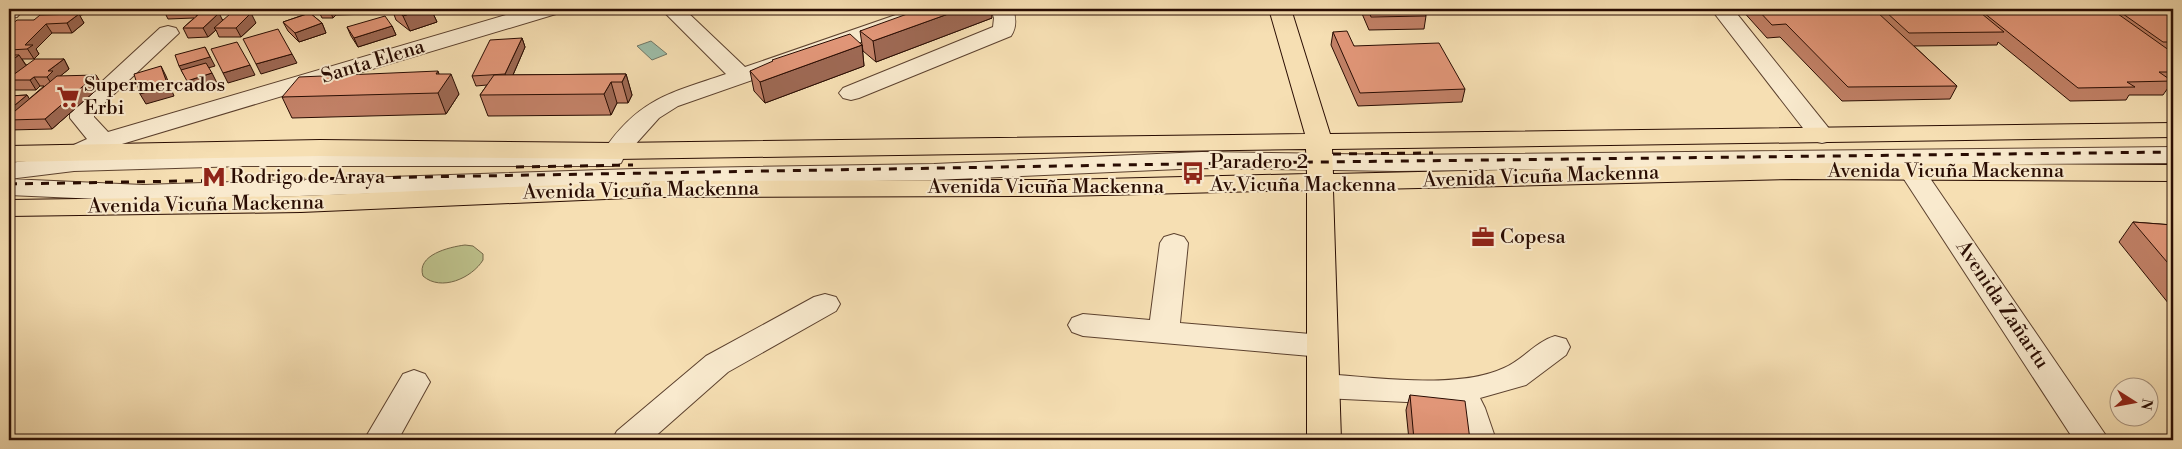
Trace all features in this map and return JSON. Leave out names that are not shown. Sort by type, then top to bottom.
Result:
[{"type":"main road","points":[[1280,9],[1319,159],[1324,440]]},
{"type":"main road","name":"Avenida Vicuña Mackenna","points":[[11,190],[301,204],[652,189],[1018,189],[1319,159],[1822,136],[2173,130]]},
{"type":"main road","name":"Avenida Vicuña Mackenna","points":[[9,154],[310,148],[1319,159],[1555,175],[1911,170],[2173,173]]},
{"type":"street","points":[[9,12],[13,9]]},
{"type":"street","name":"Santa Elena","points":[[11,190],[76,152],[103,142],[548,9]]},
{"type":"street","points":[[672,9],[740,75]]},
{"type":"street","points":[[616,151],[650,113],[670,101],[933,9]]},
{"type":"street","points":[[850,93],[1003,31],[1005,18],[1002,9]]},
{"type":"street","points":[[1722,9],[1822,136]]},
{"type":"street","points":[[103,142],[82,118],[82,111],[168,33]]},
{"type":"street","points":[[1319,159],[2173,137]]},
{"type":"street","points":[[51,166],[130,161],[278,158],[1319,159],[2173,155]]},
{"type":"street","name":"Avenida Zañartu","points":[[1911,170],[2092,440]]},
{"type":"street","points":[[1164,332],[1174,243]]},
{"type":"street","points":[[629,440],[717,364],[825,304]]},
{"type":"street","points":[[1083,325],[1322,346]]},
{"type":"street","points":[[1323,386],[1457,393],[1515,376],[1555,347]]},
{"type":"street","points":[[381,440],[414,382]]},
{"type":"street","points":[[1457,393],[1469,408],[1479,440]]},
{"type":"green space","points":[[465,245],[473,246],[483,254],[483,260],[472,272],[456,281],[447,283],[430,281],[423,276],[422,269],[429,257],[443,250]]},
{"type":"shaded area","points":[[651,41],[667,54],[652,60],[637,46]]},
{"type":"building","points":[[395,9],[424,9],[403,16]]},
{"type":"building","points":[[921,9],[962,9],[873,41],[860,31]]},
{"type":"building","points":[[1368,9],[1423,9],[1426,16],[1371,17]]},
{"type":"building","points":[[1757,9],[1976,9],[2004,32],[1909,33],[1886,12],[1877,12],[1957,86],[1848,87],[1786,24],[1772,25]]},
{"type":"building","points":[[1979,9],[2111,9],[2173,53],[2173,72],[2159,72],[2172,81],[2127,82],[2135,87],[2078,88]]},
{"type":"building","points":[[2116,9],[2173,9],[2173,42],[2163,42]]},
{"type":"building","points":[[219,13],[203,28],[183,28],[199,14]]},
{"type":"building","points":[[251,13],[236,28],[214,28],[230,14]]},
{"type":"building","points":[[310,13],[322,23],[295,33],[283,22]]},
{"type":"building","points":[[79,14],[67,23],[46,24],[25,45],[33,45],[27,49],[9,50],[13,47],[9,47],[9,27],[17,20],[34,20],[40,15]]},
{"type":"building","points":[[385,16],[392,26],[354,38],[347,27]]},
{"type":"building","points":[[278,29],[292,54],[256,64],[243,39]]},
{"type":"building","points":[[1347,31],[1354,46],[1439,43],[1465,89],[1360,93],[1333,32]]},
{"type":"building","points":[[850,34],[862,45],[760,82],[750,71],[772,60]]},
{"type":"building","points":[[522,38],[505,74],[472,76],[490,40]]},
{"type":"building","points":[[237,42],[250,65],[223,73],[211,49]]},
{"type":"building","points":[[205,47],[210,57],[179,66],[175,55]]},
{"type":"building","points":[[9,55],[19,55],[9,62]]},
{"type":"building","points":[[35,59],[64,59],[48,71],[53,71],[47,77],[34,77],[30,80],[9,80],[9,78]]},
{"type":"building","points":[[206,63],[212,73],[187,81],[181,70]]},
{"type":"building","points":[[161,66],[168,86],[140,94],[134,74]]},
{"type":"building","points":[[438,71],[436,74],[451,74],[438,93],[282,97],[299,77]]},
{"type":"building","points":[[626,74],[622,82],[611,82],[604,94],[480,95],[494,75]]},
{"type":"building","points":[[96,75],[45,119],[9,120],[9,116],[57,76]]},
{"type":"building","points":[[27,95],[9,110],[9,96]]},
{"type":"building","points":[[2133,222],[2173,225],[2173,269]]},
{"type":"building","points":[[1410,395],[1465,401],[1470,440],[1414,440]]},
{"type":"railway","points":[[9,184],[1235,163],[2173,152]]},
{"type":"railway","points":[[1333,154],[1433,153]]},
{"type":"railway","points":[[516,167],[633,165]]},
{"type":"place","name":"Supermercados Erbi","points":[[68,97]]},
{"type":"place","name":"Paradero 2 Av.Vicuña Mackenna","points":[[1193,173]]},
{"type":"place","name":"Rodrigo de Araya","points":[[214,177]]},
{"type":"place","name":"Copesa","points":[[1483,237]]}]
